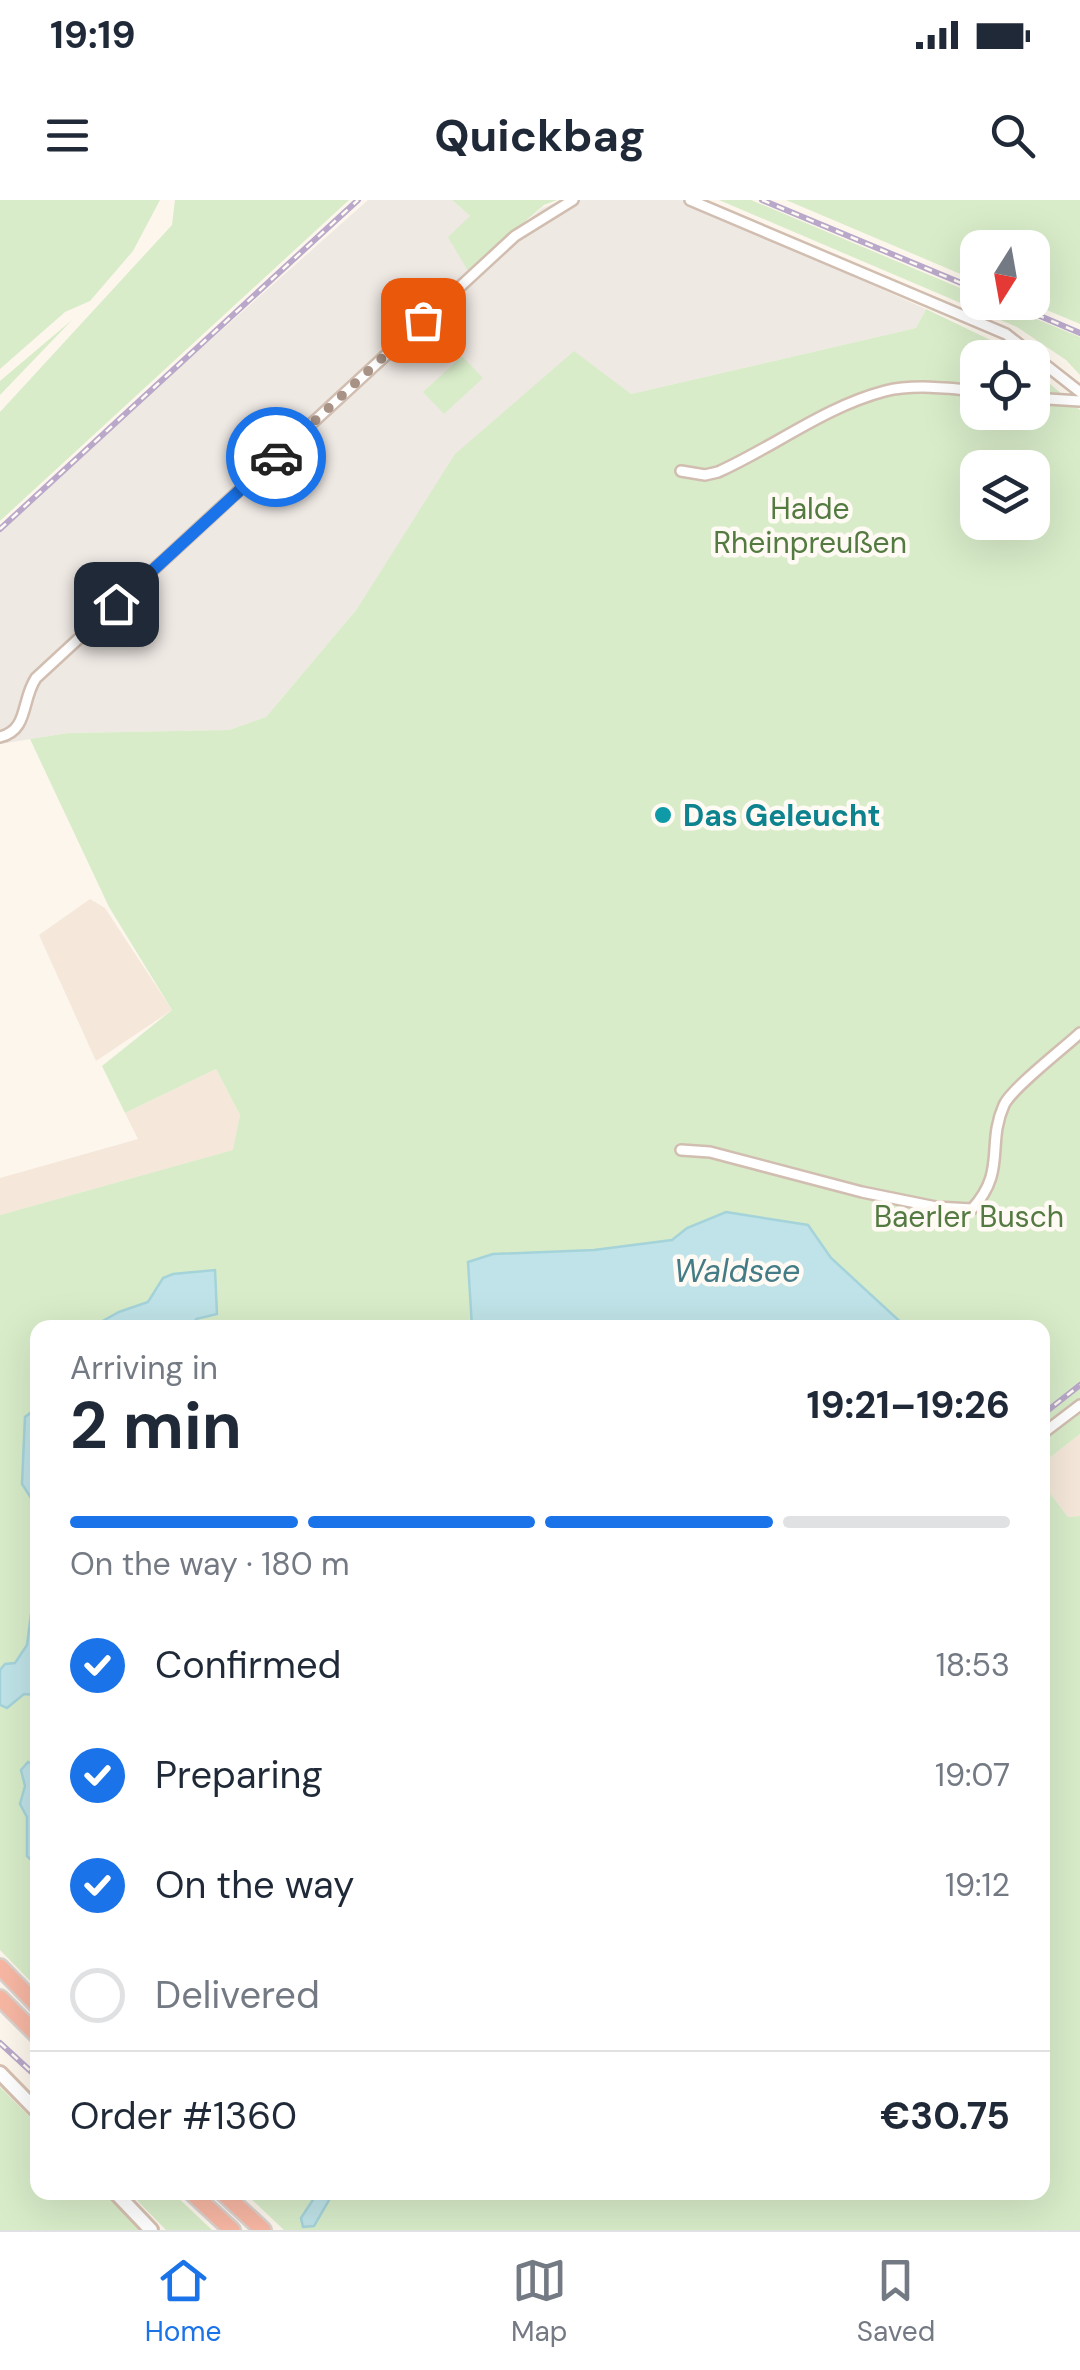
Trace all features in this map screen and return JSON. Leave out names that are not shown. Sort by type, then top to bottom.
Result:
[{"type":"highway","points":[[0,1968],[30,1998]]},
{"type":"highway","points":[[0,1998],[30,2028]]},
{"type":"highway","points":[[200,2200],[232,2230]]},
{"type":"highway","points":[[230,2200],[262,2230]]},
{"type":"main road","points":[[0,2073],[30,2104]]},
{"type":"main road","points":[[123,2200],[151,2230]]},
{"type":"street","points":[[0,736],[20,728],[28,689],[41,674],[515,236],[573,200]]},
{"type":"street","points":[[690,200],[1006,334],[1080,392]]},
{"type":"street","points":[[681,471],[704,475],[718,472],[813,420],[888,390],[960,391]]},
{"type":"street","points":[[1050,399],[1080,401]]},
{"type":"street","points":[[681,1150],[710,1152],[898,1200],[972,1209],[993,1178],[994,1147],[1005,1102],[1080,1033]]},
{"type":"street","points":[[1050,1428],[1080,1404]]},
{"type":"shaded area","points":[[368,200],[452,200],[471,217],[468,271],[542,208],[563,200],[681,200],[926,309],[916,328],[631,394],[357,609],[266,717],[229,730],[68,733],[0,744],[0,527]]},
{"type":"shaded area","points":[[90,899],[105,908],[172,1010],[96,1061],[39,935]]},
{"type":"shaded area","points":[[216,1069],[240,1115],[234,1150],[0,1215],[0,1178],[138,1139],[125,1113]]},
{"type":"shaded area","points":[[1080,1434],[1080,1516],[1068,1517],[1050,1493],[1050,1458]]},
{"type":"green space","points":[[0,200],[160,200],[133,251],[90,301],[65,312],[0,369]]},
{"type":"green space","points":[[175,200],[349,200],[0,521],[0,412],[172,225]]},
{"type":"green space","points":[[452,200],[557,200],[544,205],[468,271],[448,237],[470,216]]},
{"type":"green space","points":[[719,200],[751,200],[960,288],[960,303]]},
{"type":"green space","points":[[786,200],[1080,200],[1080,324],[1050,311],[1050,230],[960,230],[960,274]]},
{"type":"green space","name":"Halde Rheinpreußen","points":[[926,309],[990,340],[960,340],[960,430],[1050,430],[1050,384],[1080,410],[1080,1434],[1050,1458],[1050,1320],[898,1320],[831,1258],[808,1225],[726,1212],[687,1228],[672,1240],[594,1250],[493,1254],[468,1262],[472,1320],[196,1320],[217,1314],[215,1270],[174,1274],[163,1278],[148,1302],[105,1320],[30,1320],[30,1413],[25,1417],[30,1460],[30,1622],[27,1645],[15,1663],[0,1670],[0,1215],[233,1150],[240,1115],[216,1069],[125,1113],[102,1066],[172,1010],[109,907],[30,739],[68,733],[229,730],[266,717],[357,609],[455,454],[574,351],[631,394],[916,328]]},
{"type":"green space","points":[[72,320],[0,395],[0,381]]},
{"type":"green space","points":[[1001,320],[1038,320],[1080,337],[1080,375],[1050,349],[1050,340],[1036,340]]},
{"type":"green space","points":[[462,356],[483,378],[444,414],[423,392]]},
{"type":"green space","points":[[1050,1493],[1068,1517],[1080,1516],[1080,2230],[284,2230],[252,2200],[1050,2200]]},
{"type":"green space","points":[[24,1694],[30,1694],[30,1763],[21,1804],[27,1817],[30,1859],[30,1981],[0,1950],[0,1705],[7,1708]]},
{"type":"green space","points":[[0,2087],[30,2117],[30,2200],[111,2200],[140,2230],[0,2230]]},
{"type":"green space","points":[[137,2200],[180,2200],[212,2230],[166,2230]]},
{"type":"water","name":"Waldsee","points":[[726,1212],[808,1225],[831,1258],[898,1320],[472,1320],[468,1262],[493,1254],[594,1250],[672,1240],[687,1228]]},
{"type":"water","points":[[215,1270],[217,1314],[196,1320],[105,1320],[148,1302],[163,1278]]},
{"type":"water","points":[[30,1413],[30,1496],[22,1484],[25,1417]]},
{"type":"water","points":[[30,1622],[30,1694],[24,1694],[7,1708],[0,1705],[0,1670],[5,1664],[15,1663],[27,1645]]},
{"type":"water","points":[[30,1763],[30,1859],[27,1817],[20,1804],[25,1786],[21,1770]]},
{"type":"water","points":[[313,2200],[329,2200],[314,2226],[303,2227],[301,2218]]},
{"type":"railway","points":[[0,529],[358,200]]},
{"type":"railway","points":[[762,200],[960,282]]},
{"type":"railway","points":[[1049,320],[1080,333]]},
{"type":"railway","points":[[1050,1409],[1080,1385]]},
{"type":"railway","points":[[0,2043],[30,2071]]},
{"type":"way so far","points":[[276,457],[423,320]]},
{"type":"place","name":"Das Geleucht","points":[[663,815]]},
{"type":"route","points":[[116,604],[276,457]]},
{"type":"park label","name":"Baerler Busch","points":[[969,1216]]}]
